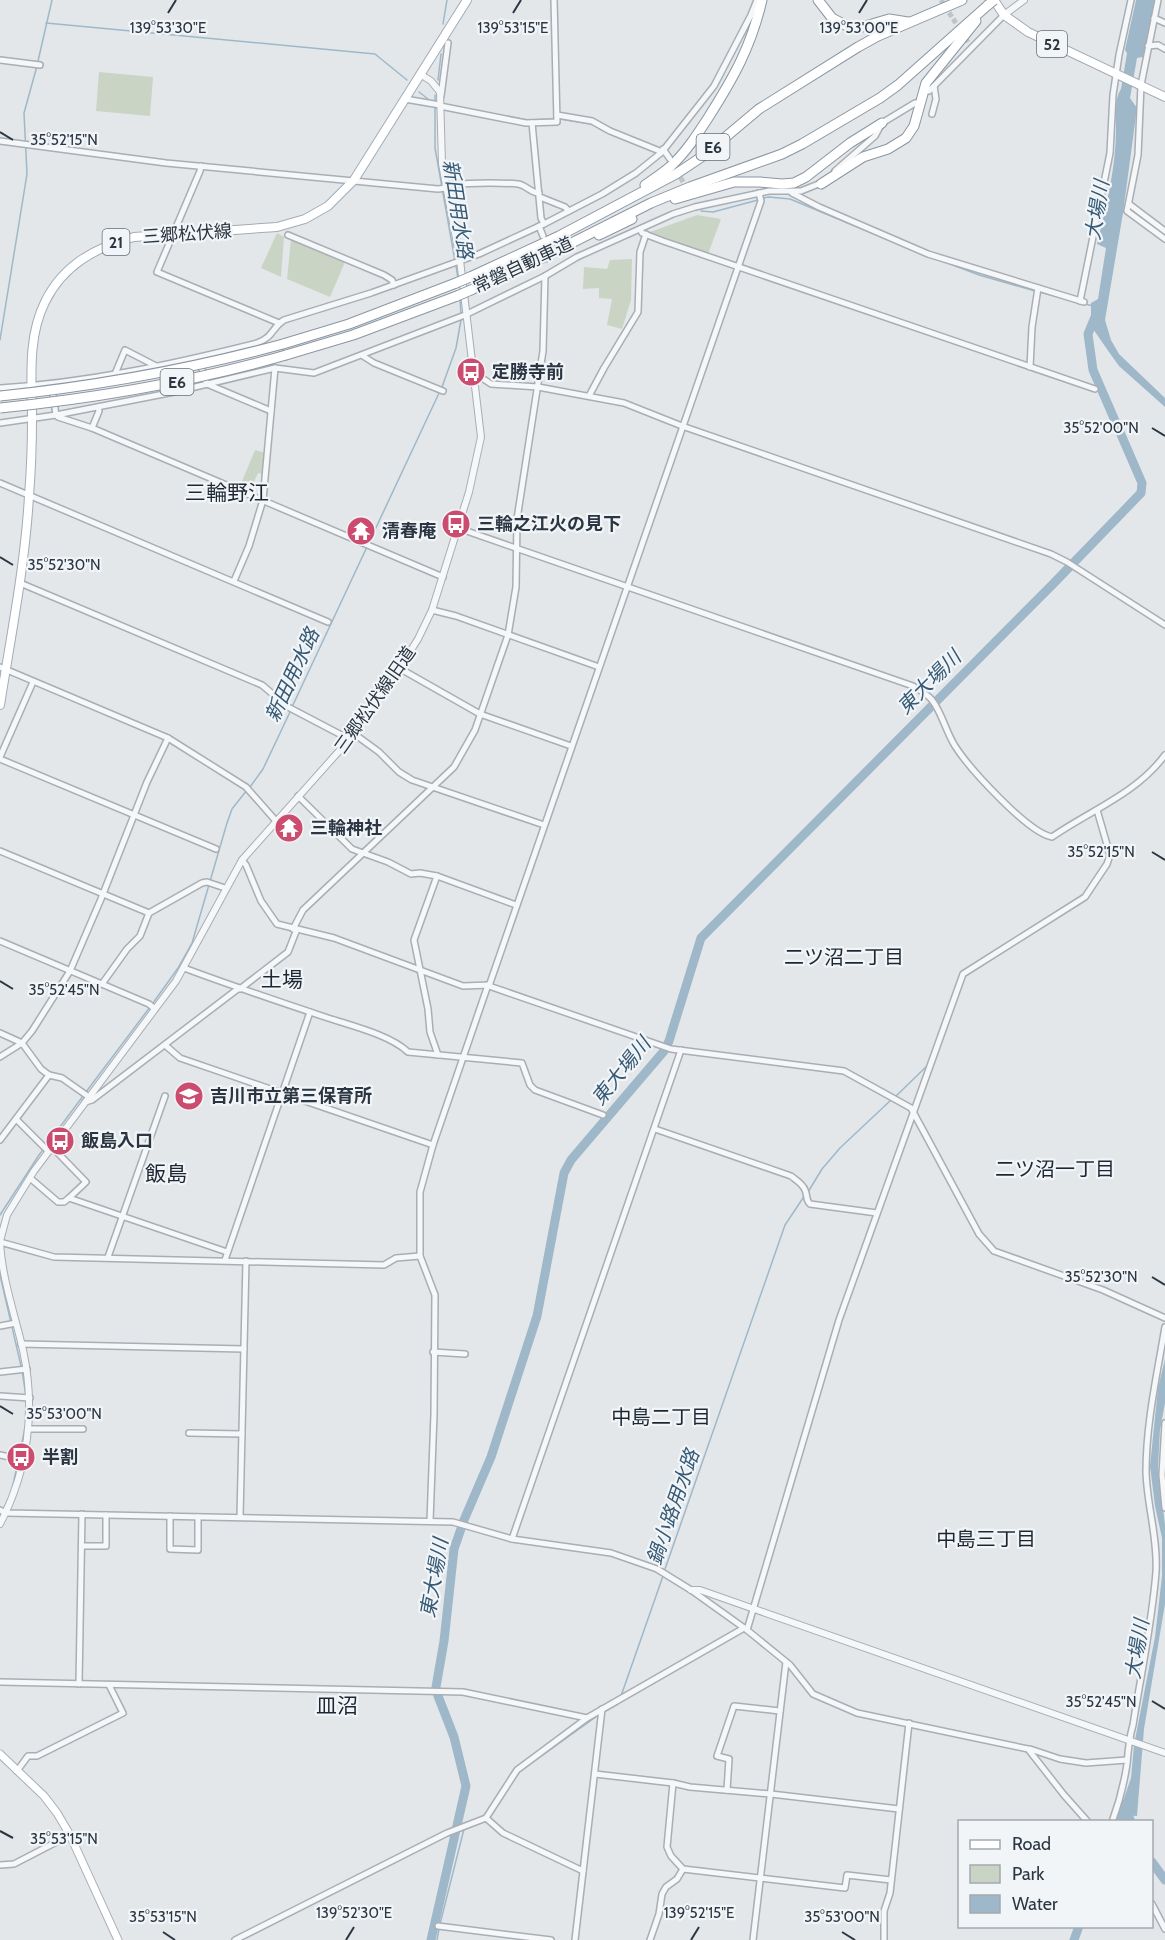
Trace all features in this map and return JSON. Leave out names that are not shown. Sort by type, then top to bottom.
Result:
[{"type":"highway","points":[[606,212],[670,166],[692,142],[740,67],[755,28],[762,0]]},
{"type":"highway","points":[[818,0],[832,18],[847,26],[862,27],[889,19],[910,22]]},
{"type":"highway","name":"常磐自動車道","points":[[0,396],[130,379],[233,357],[349,324],[456,283],[606,212],[688,166],[747,117],[858,47],[962,0]]},
{"type":"highway","points":[[821,184],[863,157],[896,146],[906,138],[914,126],[926,82],[991,3]]},
{"type":"highway","name":"常磐自動車道","points":[[0,408],[131,391],[236,369],[353,335],[457,296],[651,203],[782,154],[802,144],[889,91],[991,3]]},
{"type":"highway","points":[[563,247],[580,245],[654,208],[693,192],[734,182],[782,184],[800,180],[850,143],[882,123]]},
{"type":"main road","name":"三郷松伏線","points":[[0,705],[3,669],[20,583],[29,496],[33,345],[39,315],[46,300],[62,276],[83,258],[113,243],[134,237],[255,229],[289,224],[305,219],[328,206],[354,180],[467,0]]},
{"type":"main road","name":"52","points":[[991,3],[1028,32],[1165,97]]},
{"type":"main road","points":[[0,1754],[50,1803],[70,1835],[118,1940]]},
{"type":"street","points":[[405,99],[440,103],[493,118],[532,123],[557,122],[554,0]]},
{"type":"street","points":[[0,388],[52,384],[112,375],[263,341],[269,339],[279,323],[295,316],[394,285],[479,254],[569,211],[628,178],[663,151],[714,86],[751,15],[756,0]]},
{"type":"street","points":[[929,91],[1004,15],[1024,0]]},
{"type":"street","points":[[0,423],[113,404],[272,368],[314,373],[463,316],[546,271],[695,207],[778,190],[792,193],[928,254],[1037,291],[1082,302],[1110,153],[1110,119],[1131,0]]},
{"type":"street","points":[[1158,0],[1139,84],[1138,155],[1127,211],[1165,239]]},
{"type":"street","points":[[1154,18],[1165,23]]},
{"type":"street","points":[[968,42],[974,46]]},
{"type":"street","points":[[440,103],[448,43]]},
{"type":"street","points":[[1148,46],[1158,45],[1165,49]]},
{"type":"street","points":[[0,60],[40,64]]},
{"type":"street","points":[[420,74],[438,88],[440,103]]},
{"type":"street","points":[[932,114],[936,99],[934,86]]},
{"type":"street","name":"三郷松伏線旧道","points":[[0,1524],[29,1430],[23,1370],[12,1323],[0,1242],[7,1215],[47,1148],[152,1007],[184,968],[225,888],[242,861],[298,796],[329,765],[399,668],[418,639],[432,610],[443,577],[475,467],[481,437],[445,187],[440,143],[440,103]]},
{"type":"street","points":[[792,193],[821,184],[875,136],[882,123],[915,103]]},
{"type":"street","points":[[557,116],[592,121],[663,151],[670,159]]},
{"type":"street","points":[[532,123],[543,236]]},
{"type":"street","points":[[0,141],[201,166],[438,189],[460,183],[520,184],[569,211]]},
{"type":"street","points":[[201,166],[157,272],[279,323]]},
{"type":"street","points":[[430,1521],[435,1295],[420,1256],[420,1192],[433,1145],[761,201],[759,193]]},
{"type":"street","points":[[692,197],[695,207]]},
{"type":"street","points":[[1129,204],[1165,231]]},
{"type":"street","points":[[640,229],[646,234],[737,267],[1095,389]]},
{"type":"street","points":[[589,396],[638,312],[640,252],[646,234]]},
{"type":"street","points":[[288,235],[384,275],[392,280],[394,285]]},
{"type":"street","points":[[0,1033],[22,1043],[37,1066],[49,1075],[62,1078],[85,1097],[93,1100],[288,952],[303,910],[454,767],[475,730],[508,635],[516,587],[517,519],[544,341],[546,271]]},
{"type":"street","points":[[1030,367],[1037,291]]},
{"type":"street","points":[[234,581],[249,546],[263,500],[271,411],[272,368],[263,341]]},
{"type":"street","points":[[113,404],[112,375],[125,350],[156,366]]},
{"type":"street","points":[[363,356],[374,363],[440,390]]},
{"type":"street","points":[[198,357],[207,384],[271,411]]},
{"type":"street","points":[[474,376],[491,384],[538,387],[624,403],[682,426],[1051,554],[1165,625]]},
{"type":"street","points":[[52,384],[56,415]]},
{"type":"street","points":[[92,428],[99,411],[98,407]]},
{"type":"street","points":[[56,415],[92,428],[443,577]]},
{"type":"street","points":[[0,483],[328,622]]},
{"type":"street","points":[[458,528],[913,686],[933,701],[953,743],[970,767],[1036,831],[1052,837],[1128,792],[1144,780],[1165,755]]},
{"type":"street","points":[[20,583],[262,685],[291,709],[351,736],[379,752],[399,772],[411,780],[544,825]]},
{"type":"street","points":[[432,610],[456,616],[599,667]]},
{"type":"street","points":[[399,668],[480,714],[571,746]]},
{"type":"street","points":[[3,669],[168,738],[248,789],[276,821]]},
{"type":"street","points":[[33,682],[0,758],[216,849]]},
{"type":"street","points":[[0,1057],[24,1042],[70,971],[147,782],[168,738]]},
{"type":"street","points":[[298,796],[352,849],[388,862],[411,874],[438,876],[516,905]]},
{"type":"street","points":[[235,1940],[454,1830],[486,1818],[517,1770],[587,1718],[746,1629],[839,1320],[963,974],[1085,897],[1107,864],[1110,855],[1097,810]]},
{"type":"street","points":[[0,851],[149,913]]},
{"type":"street","points":[[242,861],[246,865],[261,902],[276,924],[334,938],[420,968],[463,986],[489,985],[666,1047],[844,1071],[906,1104],[914,1113],[979,1234],[994,1251],[1103,1290],[1165,1318]]},
{"type":"street","points":[[438,876],[414,940],[428,1009],[430,1032],[438,1055]]},
{"type":"street","points":[[102,984],[127,949],[140,936],[149,913],[209,883],[225,888]]},
{"type":"street","points":[[0,941],[152,1007]]},
{"type":"street","points":[[184,968],[400,1044],[408,1052],[522,1063],[530,1085],[535,1090],[603,1115]]},
{"type":"street","points":[[225,1260],[310,1012]]},
{"type":"street","points":[[165,1045],[180,1058],[433,1145]]},
{"type":"street","points":[[512,1539],[681,1050]]},
{"type":"street","points":[[0,1140],[49,1075]]},
{"type":"street","points":[[108,1257],[165,1096]]},
{"type":"street","points":[[16,1119],[86,1182],[64,1202],[58,1202],[30,1178]]},
{"type":"street","points":[[655,1129],[791,1176],[806,1190],[807,1201],[810,1204],[878,1214]]},
{"type":"street","points":[[69,1198],[227,1252]]},
{"type":"street","points":[[0,1242],[54,1257],[384,1265],[396,1258],[420,1256]]},
{"type":"street","points":[[240,1517],[246,1261]]},
{"type":"street","points":[[0,1326],[12,1323]]},
{"type":"street","points":[[1112,1820],[1127,1760],[1145,1655],[1156,1571],[1157,1546],[1150,1507],[1147,1457],[1149,1425],[1165,1327]]},
{"type":"street","points":[[19,1347],[244,1348]]},
{"type":"street","points":[[433,1352],[465,1354]]},
{"type":"street","points":[[0,1372],[23,1370]]},
{"type":"street","points":[[0,1396],[27,1398]]},
{"type":"street","points":[[1165,1423],[1162,1475],[1165,1508]]},
{"type":"street","points":[[29,1430],[83,1429]]},
{"type":"street","points":[[189,1433],[242,1434]]},
{"type":"street","points":[[0,1455],[20,1459]]},
{"type":"street","points":[[3,1512],[430,1521],[458,1523],[512,1539],[611,1552],[657,1569],[691,1590],[746,1629],[790,1665],[813,1694],[857,1713],[1028,1749],[1060,1759],[1086,1763],[1127,1760]]},
{"type":"street","points":[[79,1684],[82,1514]]},
{"type":"street","points":[[82,1546],[106,1546],[106,1515]]},
{"type":"street","points":[[170,1516],[170,1549],[198,1550],[198,1517]]},
{"type":"street","points":[[691,1590],[700,1590],[754,1608],[1165,1753]]},
{"type":"street","points":[[753,1940],[786,1662]]},
{"type":"street","points":[[0,1682],[473,1693],[587,1718]]},
{"type":"street","points":[[17,1771],[28,1756],[37,1756],[123,1713],[109,1685]]},
{"type":"street","points":[[726,1790],[729,1759],[717,1756],[734,1706],[780,1711]]},
{"type":"street","points":[[575,1940],[602,1709]]},
{"type":"street","points":[[884,1940],[884,1911],[891,1880],[909,1724]]},
{"type":"street","points":[[1028,1749],[1087,1820]]},
{"type":"street","points":[[594,1774],[690,1787],[899,1809]]},
{"type":"street","points":[[673,1783],[667,1847],[671,1856],[683,1869],[845,1888],[847,1875],[891,1880]]},
{"type":"street","points":[[486,1818],[502,1833],[583,1871]]},
{"type":"street","points":[[0,1865],[14,1864],[70,1835]]},
{"type":"street","points":[[650,1940],[659,1914],[662,1894],[666,1887],[677,1879],[683,1869]]},
{"type":"street","points":[[1153,1906],[1165,1929]]},
{"type":"street","points":[[438,1926],[551,1940]]},
{"type":"green space","points":[[99,72],[153,77],[150,116],[96,111]]},
{"type":"green space","points":[[697,215],[721,219],[708,254],[650,232]]},
{"type":"green space","points":[[277,233],[284,237],[281,277],[261,268]]},
{"type":"green space","points":[[291,239],[345,262],[330,297],[287,279]]},
{"type":"green space","points":[[632,259],[631,300],[622,329],[607,325],[612,299],[599,298],[599,288],[583,289],[584,267],[607,269],[610,260]]},
{"type":"green space","points":[[255,450],[266,453],[263,474],[258,473],[250,490],[240,486]]},
{"type":"water","points":[[1136,0],[1155,0],[1143,57],[1137,58],[1130,98],[1137,108],[1123,213],[1105,320],[1111,340],[1119,354],[1165,398],[1165,407],[1119,366],[1091,326],[1091,303],[1098,299],[1106,248],[1097,244],[1107,202],[1116,144],[1116,103],[1121,89],[1127,53],[1125,50]]},
{"type":"water","points":[[1165,1359],[1165,1403],[1160,1430],[1158,1467],[1165,1525],[1165,1604],[1144,1729],[1137,1816],[1118,1815],[1131,1778],[1134,1745],[1155,1637],[1162,1576],[1162,1538],[1150,1466],[1158,1388]]},
{"type":"waterway","points":[[38,61],[52,0]]},
{"type":"waterway","name":"新田用水路","points":[[443,24],[447,0]]},
{"type":"waterway","points":[[46,23],[375,54],[407,80]]},
{"type":"waterway","name":"新田用水路","points":[[438,80],[441,54]]},
{"type":"waterway","points":[[0,340],[27,174],[24,113],[37,66]]},
{"type":"waterway","points":[[419,92],[428,99]]},
{"type":"waterway","name":"新田用水路","points":[[435,95],[435,101]]},
{"type":"waterway","name":"新田用水路","points":[[435,106],[435,148],[455,261]]},
{"type":"waterway","points":[[506,116],[527,120],[554,119]]},
{"type":"waterway","points":[[560,119],[598,127]]},
{"type":"waterway","points":[[600,129],[610,134]]},
{"type":"waterway","points":[[763,198],[790,199],[932,258]]},
{"type":"waterway","points":[[701,211],[713,212],[758,200]]},
{"type":"waterway","points":[[1132,209],[1165,235]]},
{"type":"waterway","points":[[945,262],[979,275],[1035,291]]},
{"type":"waterway","name":"新田用水路","points":[[456,266],[458,279]]},
{"type":"waterway","points":[[1039,292],[1093,306]]},
{"type":"waterway","name":"新田用水路","points":[[460,299],[461,315]]},
{"type":"waterway","name":"東大場川","points":[[431,1940],[466,1786],[454,1737],[436,1687],[444,1641],[454,1549],[491,1457],[537,1316],[564,1173],[571,1160],[664,1051],[701,938],[1141,493],[1142,483],[1093,370],[1088,334],[1095,317]]},
{"type":"waterway","name":"新田用水路","points":[[442,387],[456,348],[461,320]]},
{"type":"waterway","name":"新田用水路","points":[[292,707],[440,391]]},
{"type":"waterway","name":"新田用水路","points":[[250,787],[263,769],[290,712]]},
{"type":"waterway","name":"新田用水路","points":[[153,1003],[178,968],[192,943],[232,809],[247,790]]},
{"type":"waterway","name":"新田用水路","points":[[86,1092],[150,1007]]},
{"type":"waterway","name":"鍋小路用水路","points":[[895,1097],[928,1065]]},
{"type":"waterway","name":"新田用水路","points":[[0,1215],[39,1155],[83,1096]]},
{"type":"waterway","name":"鍋小路用水路","points":[[808,1192],[822,1169],[840,1148],[891,1100]]},
{"type":"waterway","name":"鍋小路用水路","points":[[664,1572],[785,1225],[805,1195]]},
{"type":"waterway","name":"新田用水路","points":[[0,1275],[11,1323]]},
{"type":"waterway","name":"新田用水路","points":[[12,1327],[21,1366]]},
{"type":"waterway","name":"新田用水路","points":[[22,1371],[26,1396]]},
{"type":"waterway","name":"新田用水路","points":[[13,1485],[25,1428]]},
{"type":"waterway","name":"新田用水路","points":[[3,1510],[10,1495]]},
{"type":"waterway","name":"鍋小路用水路","points":[[621,1696],[663,1576]]},
{"type":"waterway","name":"鍋小路用水路","points":[[604,1712],[618,1704]]},
{"type":"waterway","name":"鍋小路用水路","points":[[519,1772],[600,1714]]},
{"type":"waterway","name":"大場川","points":[[1120,1820],[1126,1804]]},
{"type":"waterway","points":[[1127,1805],[1126,1809],[1130,1820]]},
{"type":"waterway","name":"鍋小路用水路","points":[[440,1924],[464,1829],[466,1829]]},
{"type":"waterway","points":[[1153,1863],[1165,1880]]},
{"type":"waterway","name":"大場川","points":[[1074,1940],[1078,1928]]},
{"type":"waterway","name":"鍋小路用水路","points":[[437,1940],[439,1929]]},
{"type":"tunnel","points":[[941,0],[968,42]]},
{"type":"tunnel","points":[[677,171],[687,189]]},
{"type":"tunnel","points":[[544,243],[546,265]]},
{"type":"place","name":"定勝寺前","points":[[471,372]]},
{"type":"place","name":"三輪之江火の見下","points":[[456,524]]},
{"type":"place","name":"清春庵","points":[[361,531]]},
{"type":"place","name":"三輪神社","points":[[289,828]]},
{"type":"place","name":"吉川市立第三保育所","points":[[189,1096]]},
{"type":"place","name":"飯島入口","points":[[60,1141]]},
{"type":"place","name":"半割","points":[[21,1457]]},
{"type":"district","name":"三輪野江","points":[[227,492]]},
{"type":"district","name":"二ツ沼二丁目","points":[[844,957]]},
{"type":"district","name":"土場","points":[[282,979]]},
{"type":"district","name":"二ツ沼一丁目","points":[[1055,1169]]},
{"type":"district","name":"飯島","points":[[166,1173]]},
{"type":"district","name":"中島二丁目","points":[[661,1417]]},
{"type":"district","name":"中島三丁目","points":[[986,1539]]},
{"type":"district","name":"皿沼","points":[[337,1705]]}]
